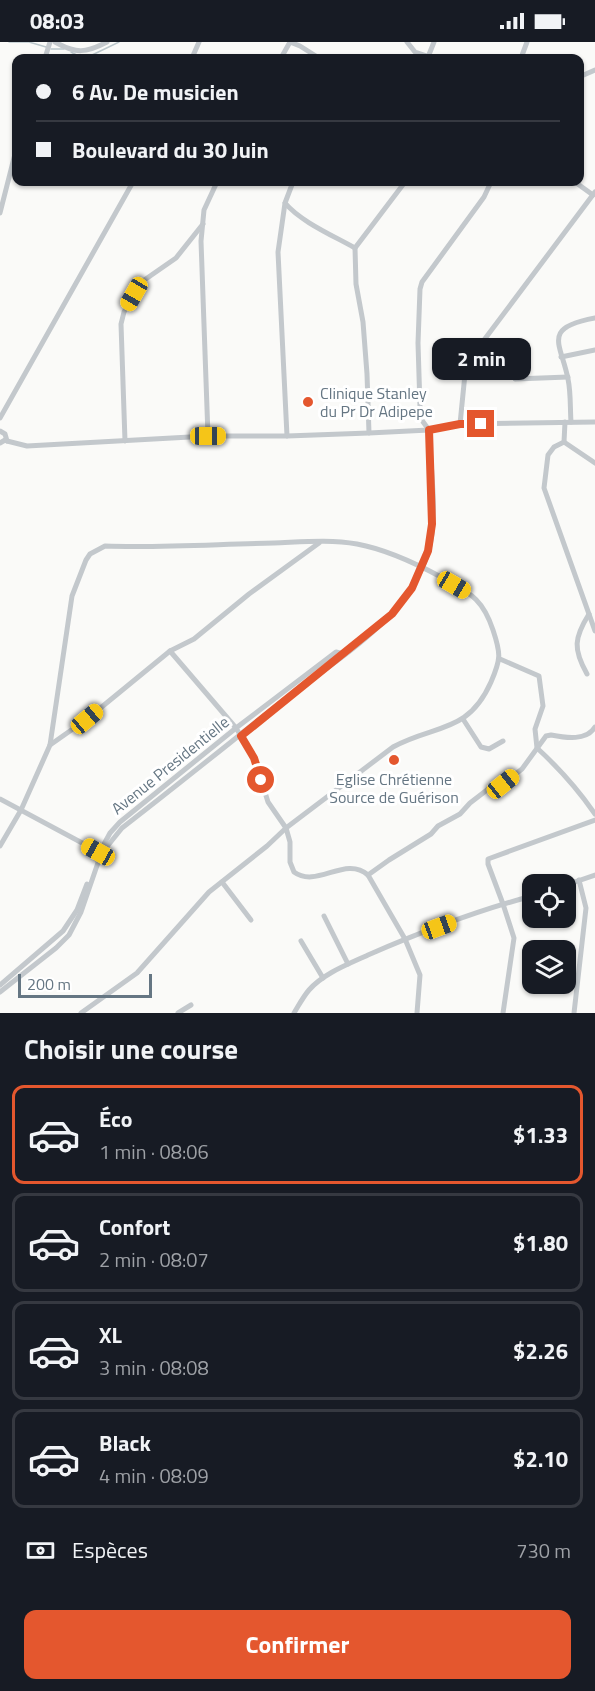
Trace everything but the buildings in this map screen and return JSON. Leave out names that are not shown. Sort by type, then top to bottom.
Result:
[{"type":"street","points":[[51,42],[80,52],[107,42]]},
{"type":"street","points":[[282,54],[290,42],[313,54]]},
{"type":"street","points":[[407,42],[415,52],[420,54]]},
{"type":"street","points":[[0,213],[12,166]]},
{"type":"street","points":[[0,418],[131,186]]},
{"type":"street","points":[[208,436],[201,241],[204,210],[215,186]]},
{"type":"street","points":[[288,436],[278,252],[285,203],[291,186]]},
{"type":"street","points":[[369,434],[367,374],[363,322],[356,284],[355,248],[402,186]]},
{"type":"street","name":"Avenue Presidentielle","points":[[100,853],[122,828],[241,736],[392,614],[412,588],[428,551],[432,524],[429,430],[422,419],[420,407],[418,343],[420,289],[422,282],[484,197],[489,186]]},
{"type":"street","points":[[460,424],[465,374],[475,352],[594,193]]},
{"type":"street","points":[[285,203],[326,232],[355,248]]},
{"type":"street","points":[[124,441],[121,324],[124,312],[140,283],[176,258],[204,224]]},
{"type":"street","points":[[564,442],[568,422],[568,377],[558,342],[561,332],[566,328],[595,318]]},
{"type":"street","points":[[561,357],[595,350]]},
{"type":"street","points":[[515,379],[568,377]]},
{"type":"street","points":[[0,432],[4,434],[3,442],[27,446],[208,436],[369,434],[429,430],[460,424],[595,422]]},
{"type":"street","points":[[564,442],[595,463]]},
{"type":"street","points":[[564,442],[554,447],[548,455],[543,488],[595,631]]},
{"type":"street","points":[[50,745],[87,719],[170,651],[194,639],[308,549],[321,542]]},
{"type":"street","points":[[0,846],[21,810],[50,745],[72,596],[90,554],[105,546],[321,542],[358,544],[422,567],[478,599],[492,627],[500,659],[485,696],[463,719],[405,740],[393,747],[286,828],[200,901],[137,973],[81,1013]]},
{"type":"street","points":[[586,674],[578,658],[577,644],[579,630],[592,619]]},
{"type":"street","points":[[170,651],[236,729],[254,758],[268,802],[286,828],[290,842],[291,867],[299,875],[309,878],[354,868],[363,871],[368,876],[405,939],[420,978],[417,1013]]},
{"type":"street","name":"Avenue Presidentielle","points":[[0,992],[56,948],[75,926],[100,853],[110,833],[120,822],[336,652],[344,654]]},
{"type":"street","points":[[500,659],[539,676],[543,706],[535,729],[537,748],[578,788],[595,814]]},
{"type":"street","points":[[276,697],[280,703]]},
{"type":"street","points":[[463,719],[481,747],[489,749],[503,741]]},
{"type":"street","points":[[368,876],[431,834],[438,826],[460,814],[470,803],[496,783],[503,784],[522,769],[546,736],[584,737],[595,727]]},
{"type":"street","points":[[0,799],[100,853]]},
{"type":"street","points":[[503,1013],[514,939],[488,864],[489,858],[595,820]]},
{"type":"street","points":[[576,881],[595,875]]},
{"type":"street","points":[[574,1013],[586,908],[579,880]]},
{"type":"street","points":[[222,882],[251,920]]},
{"type":"street","points":[[294,1013],[310,989],[323,978],[348,964],[405,939],[522,899]]},
{"type":"street","name":"Avenue Presidentielle","points":[[0,984],[52,942],[79,911]]},
{"type":"street","points":[[324,916],[348,964]]},
{"type":"street","points":[[302,941],[323,978]]},
{"type":"street","points":[[52,942],[56,948]]},
{"type":"street","points":[[178,1013],[191,1005]]},
{"type":"waterway","points":[[9,42],[29,42],[46,47]]},
{"type":"waterway","points":[[94,54],[119,42]]},
{"type":"waterway","points":[[51,49],[64,49]]},
{"type":"waterway","points":[[71,52],[75,54]]},
{"type":"place","name":"Clinique Stanley du Pr Dr Adipepe","points":[[308,402]]},
{"type":"place","name":"Eglise Chrétienne Source de Guérison","points":[[394,760]]},
{"type":"route","points":[[261,780],[254,758],[241,736],[392,614],[412,588],[422,567],[431,538],[429,430],[460,424],[481,424]]}]
